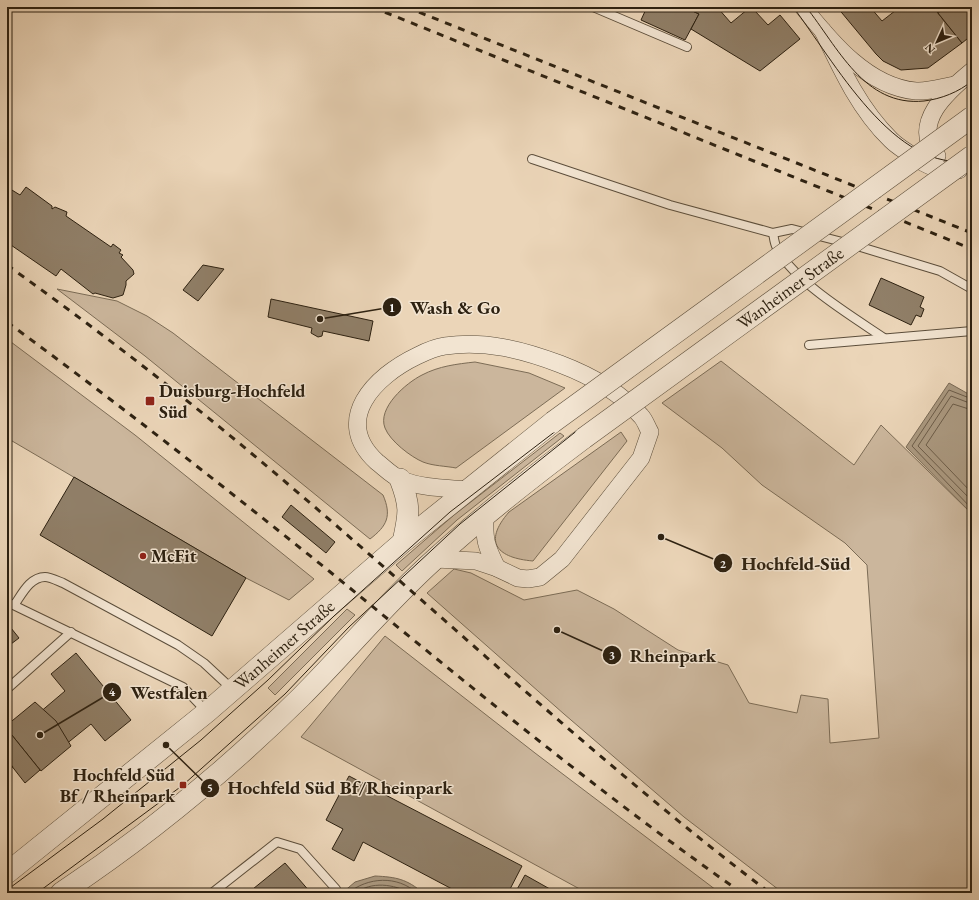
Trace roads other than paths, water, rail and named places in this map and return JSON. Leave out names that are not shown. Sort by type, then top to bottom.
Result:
[{"type":"street","points":[[803,7],[823,32],[860,67],[890,86],[917,91],[955,85]]},
{"type":"street","points":[[823,32],[848,82],[891,141],[924,164],[941,169],[964,169]]},
{"type":"street","points":[[964,169],[942,162],[934,152],[927,131],[932,113],[955,85],[972,71]]},
{"type":"street","name":"Wanheimer Straße","points":[[7,873],[207,712],[403,542],[553,422],[972,117]]},
{"type":"street","name":"Wanheimer Straße","points":[[61,893],[105,864],[161,821],[237,756],[302,696],[435,559],[516,489],[972,156]]},
{"type":"street","points":[[435,559],[476,561],[497,568],[518,578],[534,579],[540,577],[558,563],[641,458],[650,432],[642,416],[614,393],[581,372],[524,351],[468,344],[443,346],[402,363],[386,375],[366,396],[359,409],[357,420],[362,444],[373,457],[400,479],[421,486],[467,490]]},
{"type":"street","points":[[400,479],[408,498],[409,512],[403,542]]},
{"type":"street","points":[[485,516],[484,536],[486,546],[497,568]]},
{"type":"lane","points":[[594,7],[687,47]]},
{"type":"lane","points":[[532,160],[670,205],[773,233],[792,229],[854,245],[940,271],[972,289]]},
{"type":"lane","points":[[773,233],[776,247],[785,260],[812,288],[884,338]]},
{"type":"lane","points":[[809,345],[972,331]]},
{"type":"lane","points":[[16,604],[25,589],[34,580],[45,577],[63,583],[178,645],[204,663],[232,690]]},
{"type":"lane","points":[[7,602],[16,604],[183,687],[207,712]]},
{"type":"lane","points":[[7,689],[71,632]]},
{"type":"lane","points":[[212,893],[277,842],[300,849],[336,889]]},
{"type":"water","points":[[949,383],[972,396],[972,514],[906,447]]},
{"type":"water","points":[[375,876],[401,880],[412,885],[423,893],[342,893],[355,882]]},
{"type":"tram line","points":[[793,7],[847,82],[869,109],[892,132],[917,150],[944,160],[972,160]]},
{"type":"tram line","points":[[806,7],[854,71],[869,84],[885,94],[903,100],[924,101],[943,97],[956,92],[972,81]]},
{"type":"tram line","points":[[7,890],[103,819],[201,740],[268,680],[334,616],[450,512],[561,427],[972,128]]},
{"type":"tram line","points":[[37,893],[183,785],[285,694],[349,627],[460,524],[574,433],[972,144]]},
{"type":"railway","points":[[372,7],[972,249]]},
{"type":"railway","points":[[406,7],[972,233]]},
{"type":"railway","points":[[7,265],[131,357],[221,428],[316,508],[572,732],[703,841],[770,893]]},
{"type":"railway","points":[[7,322],[209,476],[329,571],[532,736],[636,816],[742,893]]},
{"type":"place","name":"Wash & Go","points":[[320,319]]},
{"type":"place","name":"Duisburg-Hochfeld Süd","points":[[150,401]]},
{"type":"place","name":"Hochfeld-Süd","points":[[661,537]]},
{"type":"place","name":"McFit","points":[[143,556]]},
{"type":"place","name":"Rheinpark","points":[[557,630]]},
{"type":"place","name":"Westfalen","points":[[40,735]]},
{"type":"place","name":"Hochfeld Süd Bf/Rheinpark","points":[[166,745]]},
{"type":"place","name":"Hochfeld Süd Bf / Rheinpark","points":[[183,785]]}]
